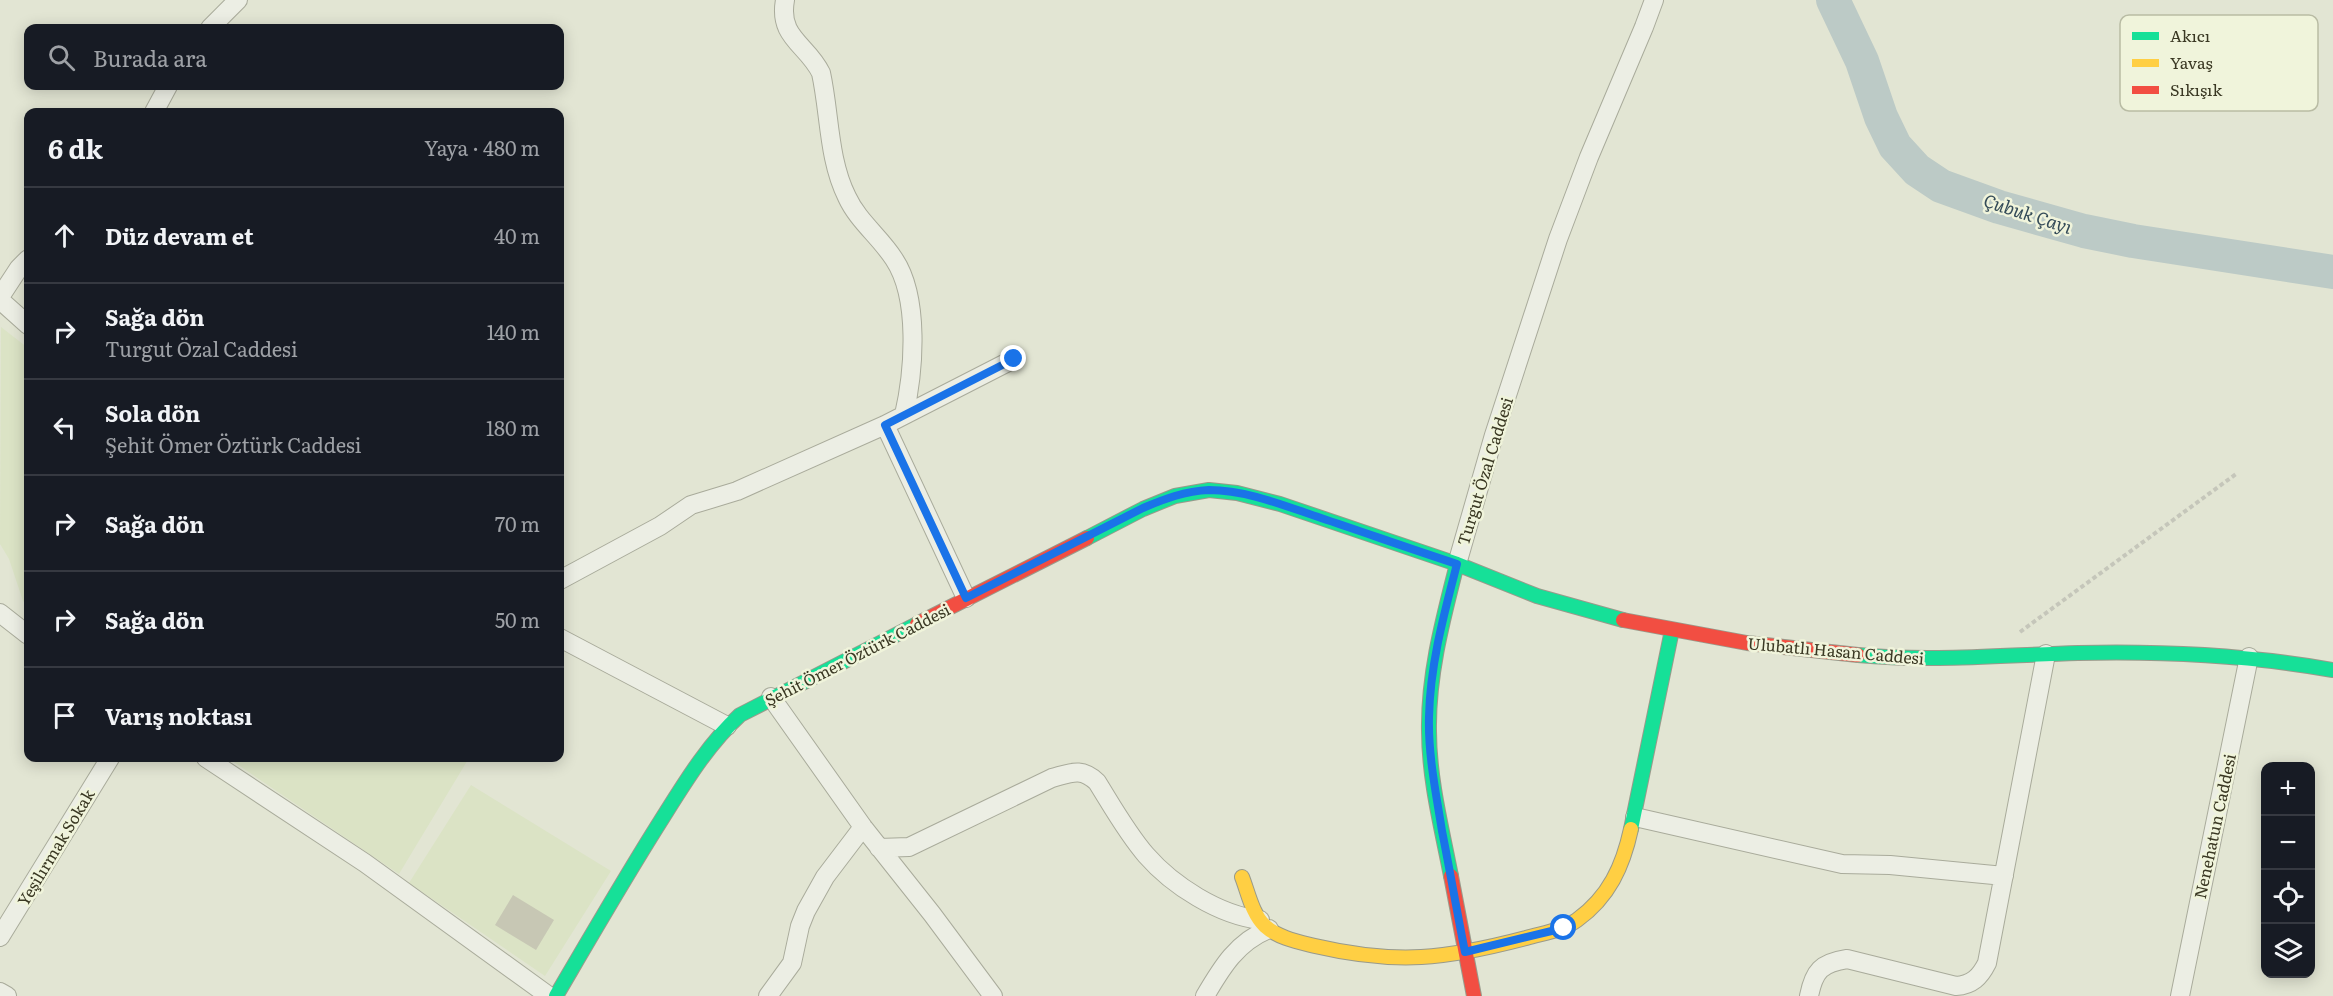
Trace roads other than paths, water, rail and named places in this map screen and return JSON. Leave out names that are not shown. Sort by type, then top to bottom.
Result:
[{"type":"street","points":[[214,24],[238,0]]},
{"type":"street","points":[[785,0],[783,13],[785,26],[795,41],[815,61],[820,73],[833,155],[847,197],[857,215],[895,260],[902,276],[910,313],[913,347],[910,386],[904,415]]},
{"type":"street","name":"Turgut Özal Caddesi","points":[[1474,996],[1437,799],[1429,728],[1433,669],[1442,621],[1494,435],[1558,239],[1654,0]]},
{"type":"street","points":[[156,108],[166,90]]},
{"type":"street","points":[[24,263],[0,299],[24,321]]},
{"type":"street","points":[[564,578],[660,526],[691,505],[737,491],[885,425],[1014,359]]},
{"type":"street","points":[[885,425],[966,598]]},
{"type":"street","name":"Şehit Ömer Öztürk Caddesi","points":[[556,996],[654,832],[702,758],[727,726],[740,715],[771,697],[1143,508],[1167,498],[1191,492],[1219,491],[1270,501],[1457,564]]},
{"type":"street","name":"Ulubatlı Hasan Caddesi","points":[[1457,564],[1554,601],[1623,620],[1743,642],[1901,658],[2210,653],[2333,670]]},
{"type":"street","points":[[0,614],[24,632]]},
{"type":"street","points":[[879,848],[909,847],[1052,778],[1083,772],[1097,782],[1145,854],[1161,869],[1214,905],[1324,948],[1366,955],[1416,958],[1465,952],[1564,928],[1579,921],[1592,908],[1616,877],[1625,858],[1672,630]]},
{"type":"street","points":[[564,640],[727,726]]},
{"type":"street","points":[[1809,996],[1812,979],[1817,972],[1834,961],[1847,959],[1956,986],[1972,982],[1981,974],[1987,963],[2046,654]]},
{"type":"street","name":"Nenehatun Caddesi","points":[[2180,996],[2249,657]]},
{"type":"street","points":[[771,697],[863,827],[993,996]]},
{"type":"street","name":"Yeşilırmak Sokak","points":[[0,937],[108,762]]},
{"type":"street","points":[[212,762],[364,863],[549,996]]},
{"type":"street","points":[[1635,817],[1842,864],[1890,865],[2004,876]]},
{"type":"street","points":[[768,996],[792,963],[800,926],[825,877],[863,827]]},
{"type":"street","points":[[1242,877],[1264,925]]},
{"type":"street","points":[[1205,996],[1235,950],[1264,925]]},
{"type":"street","points":[[0,992],[7,996]]},
{"type":"waterway","name":"Çubuk Çayı","points":[[1833,0],[1862,61],[1881,117],[1895,146],[1917,170],[1941,186],[1999,207],[2084,231],[2133,241],[2333,272]]}]
